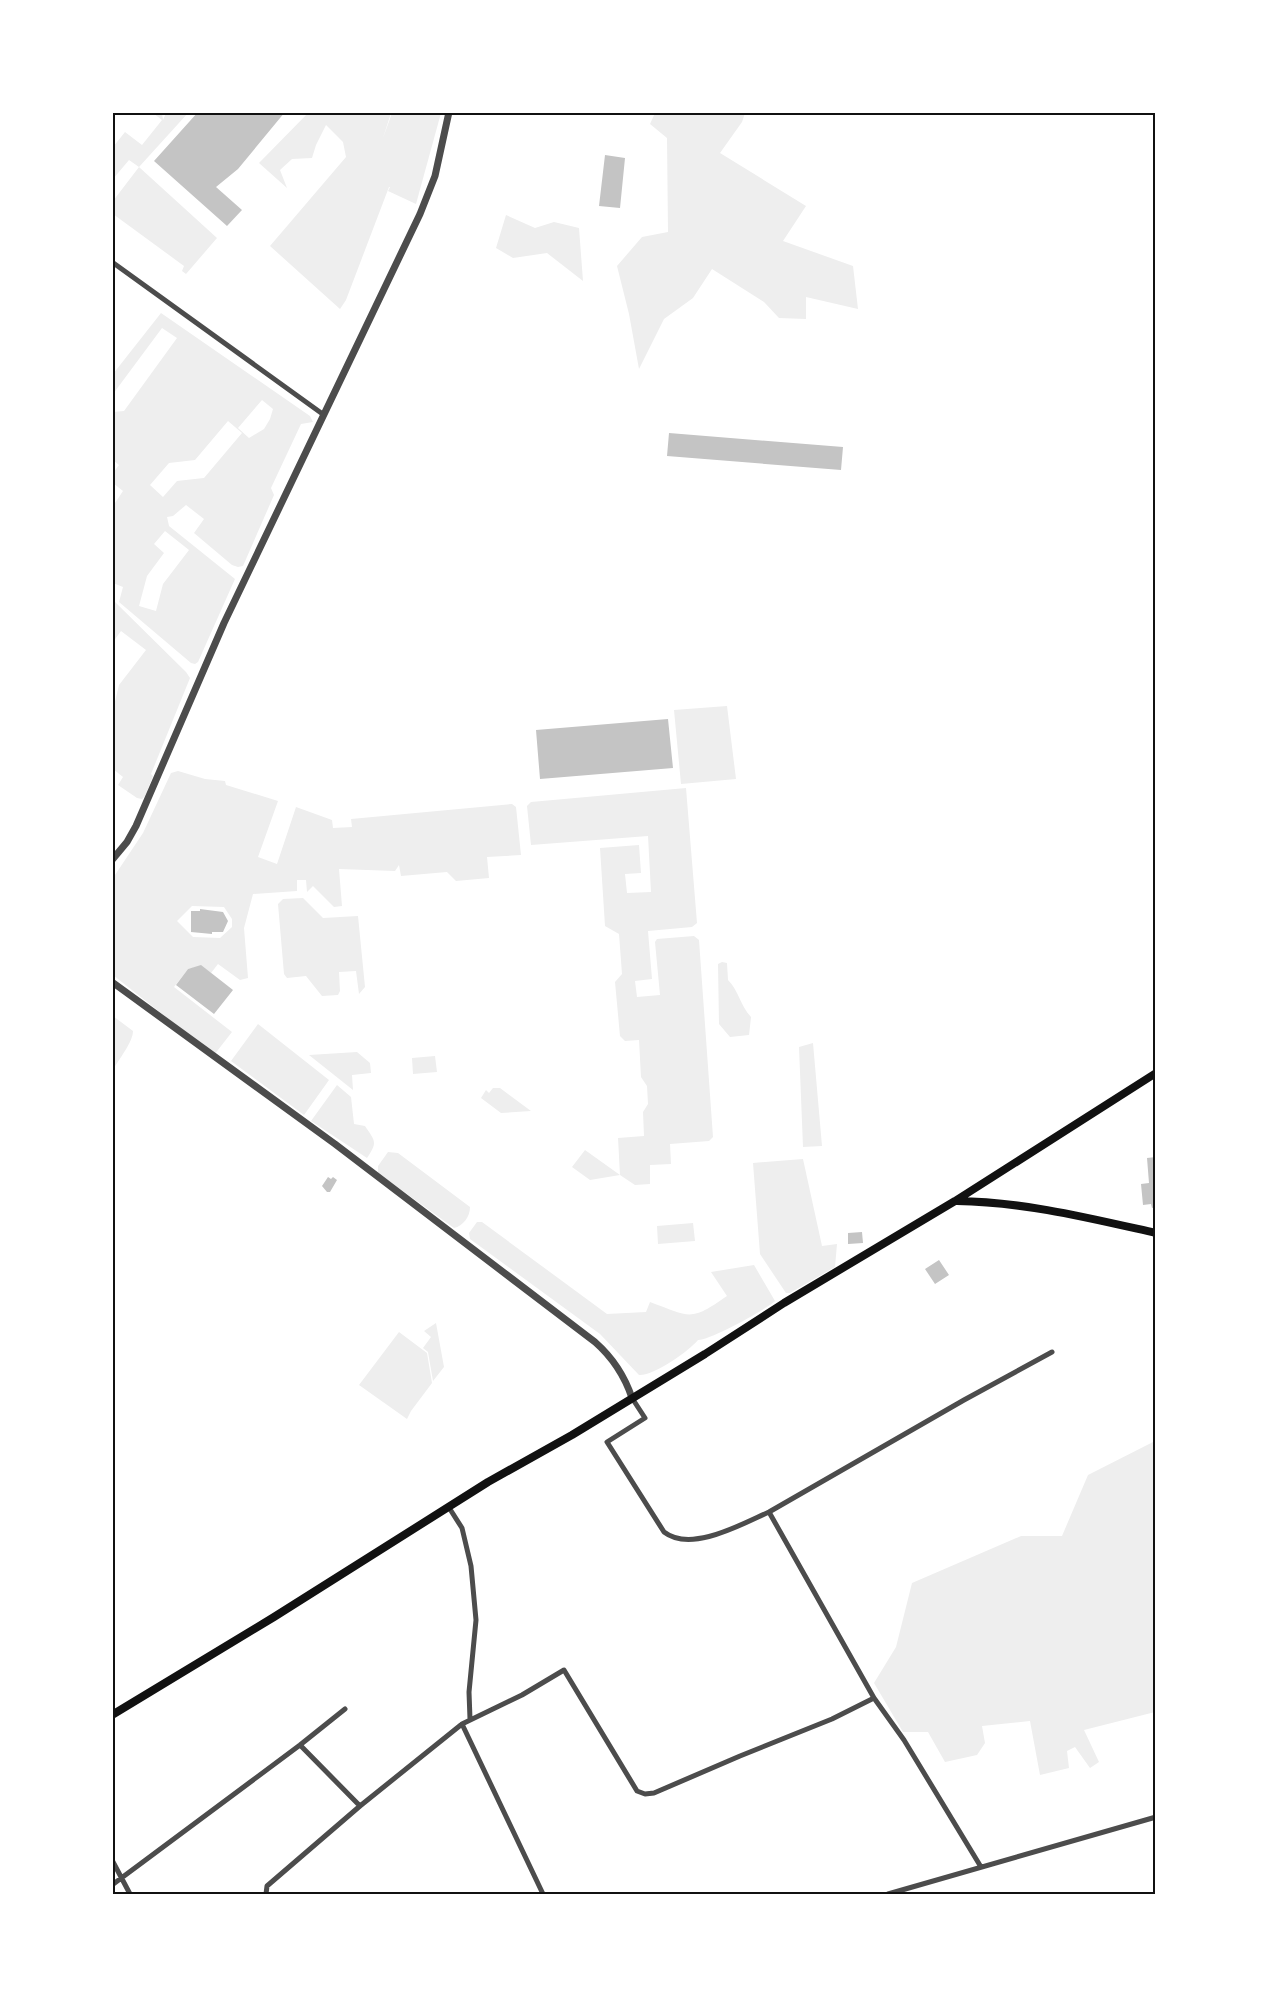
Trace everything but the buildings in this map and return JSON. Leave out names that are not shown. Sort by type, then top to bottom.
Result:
[{"type":"main road","points":[[112,1715],[274,1617],[448,1506],[632,1398],[784,1303],[955,1201],[1155,1073]]},
{"type":"main road","points":[[955,1201],[992,1202],[1046,1209],[1155,1233]]},
{"type":"street","points":[[112,861],[136,826],[224,623],[429,193],[449,112]]},
{"type":"street","points":[[112,262],[324,415]]},
{"type":"street","points":[[112,982],[335,1144],[604,1350],[623,1376],[632,1398],[645,1418],[607,1442],[664,1532],[671,1537],[691,1540],[704,1538],[769,1512],[1052,1352]]},
{"type":"street","points":[[448,1506],[462,1528],[471,1566],[476,1620],[469,1692],[470,1719]]},
{"type":"street","points":[[769,1512],[874,1698],[904,1740],[981,1867]]},
{"type":"street","points":[[266,1894],[267,1886],[360,1806],[462,1724],[522,1695],[564,1670],[637,1791],[645,1794],[654,1793],[832,1719],[874,1698]]},
{"type":"street","points":[[112,1886],[345,1709]]},
{"type":"street","points":[[462,1724],[543,1894]]},
{"type":"street","points":[[300,1745],[360,1806]]},
{"type":"street","points":[[888,1894],[1155,1817]]},
{"type":"street","points":[[112,1860],[130,1894]]},
{"type":"shaded area","points":[[309,112],[391,113],[383,138],[392,113],[441,113],[416,204],[388,191],[389,187],[346,300],[340,309],[270,246],[346,157],[343,142],[326,125],[312,158],[292,159],[280,170],[287,188],[259,163]]},
{"type":"shaded area","points":[[153,113],[162,113],[163,120],[166,113],[188,113],[139,167],[129,160],[113,179],[113,147],[125,132],[142,145],[162,120]]},
{"type":"shaded area","points":[[655,113],[745,113],[742,122],[720,153],[806,206],[783,241],[853,266],[858,309],[806,297],[806,319],[779,318],[764,302],[712,269],[693,298],[664,319],[639,369],[617,266],[642,237],[668,232],[667,138],[650,124]]},
{"type":"shaded area","points":[[139,167],[217,238],[186,274],[182,271],[184,266],[113,214],[113,201]]},
{"type":"shaded area","points":[[506,215],[535,228],[554,222],[579,228],[583,281],[547,253],[513,258],[496,248]]},
{"type":"shaded area","points":[[161,313],[310,416],[313,422],[301,424],[271,488],[274,495],[243,566],[232,565],[194,533],[204,519],[186,505],[173,516],[167,517],[169,526],[235,579],[198,662],[195,664],[119,602],[123,587],[113,583],[113,506],[123,491],[113,483],[113,473],[119,465],[113,460],[113,412],[124,411],[177,338],[162,328],[113,394],[113,374]],"holes":[[[262,400],[273,409],[270,419],[264,429],[249,438],[238,428]],[[228,421],[242,433],[204,478],[177,481],[163,497],[150,485],[169,463],[195,460]],[[165,531],[189,550],[163,584],[156,611],[139,606],[147,576],[164,553],[154,544]]]},
{"type":"shaded area","points":[[112,599],[190,678],[142,799],[118,785],[123,777],[113,769],[113,710],[119,685],[146,650],[121,631],[113,642]]},
{"type":"shaded area","points":[[727,706],[736,779],[681,784],[674,710]]},
{"type":"shaded area","points":[[178,771],[205,779],[225,781],[226,785],[278,801],[258,857],[277,864],[296,807],[332,820],[333,828],[352,827],[351,819],[512,804],[516,807],[521,855],[487,857],[489,878],[456,881],[447,872],[401,876],[399,865],[395,871],[339,869],[342,906],[334,907],[313,886],[307,892],[306,880],[297,880],[297,891],[253,894],[244,928],[248,978],[240,980],[218,964],[211,973],[201,966],[188,969],[174,987],[232,1032],[214,1055],[113,975],[113,878],[143,833],[171,773]],"holes":[[[192,906],[224,907],[232,919],[232,927],[220,938],[193,937],[177,921]]]},
{"type":"shaded area","points":[[686,788],[697,923],[692,927],[648,931],[652,979],[635,981],[637,997],[660,995],[655,942],[657,939],[694,936],[699,940],[713,1137],[709,1141],[670,1144],[671,1164],[650,1165],[650,1184],[635,1185],[620,1175],[618,1138],[644,1136],[643,1112],[648,1104],[647,1086],[641,1077],[639,1040],[625,1041],[620,1036],[615,982],[622,974],[619,934],[605,926],[600,848],[639,845],[641,873],[625,874],[627,893],[651,892],[648,836],[531,845],[527,806],[531,802]]},
{"type":"shaded area","points":[[303,898],[323,918],[358,916],[365,987],[359,994],[356,971],[339,972],[340,991],[338,995],[322,996],[306,976],[287,978],[284,974],[278,904],[283,899]]},
{"type":"shaded area","points":[[727,963],[728,980],[751,1017],[749,1035],[730,1037],[719,1024],[718,964]]},
{"type":"shaded area","points":[[113,1016],[133,1031],[128,1045],[113,1070]]},
{"type":"shaded area","points":[[258,1024],[329,1080],[304,1115],[231,1061]]},
{"type":"shaded area","points":[[813,1043],[822,1146],[803,1147],[799,1047]]},
{"type":"shaded area","points":[[357,1052],[370,1063],[371,1073],[352,1075],[353,1090],[309,1055]]},
{"type":"shaded area","points":[[435,1056],[437,1072],[413,1074],[412,1058]]},
{"type":"shaded area","points":[[337,1085],[351,1097],[354,1124],[365,1126],[373,1138],[374,1145],[367,1158],[311,1121]]},
{"type":"shaded area","points":[[493,1088],[500,1088],[531,1111],[501,1113],[481,1098],[486,1090],[489,1093]]},
{"type":"shaded area","points":[[585,1150],[620,1175],[590,1180],[572,1167]]},
{"type":"shaded area","points":[[388,1152],[398,1153],[470,1207],[469,1214],[463,1223],[454,1228],[378,1173],[378,1166]]},
{"type":"shaded area","points":[[803,1159],[822,1246],[837,1244],[835,1267],[790,1293],[786,1293],[760,1254],[753,1163]]},
{"type":"shaded area","points":[[477,1222],[482,1222],[607,1314],[646,1312],[650,1302],[683,1314],[697,1313],[727,1296],[711,1272],[754,1265],[775,1301],[738,1324],[698,1340],[679,1356],[653,1372],[639,1375],[600,1334],[470,1239],[469,1233]]},
{"type":"shaded area","points":[[693,1223],[695,1241],[658,1244],[657,1226]]},
{"type":"shaded area","points":[[436,1323],[444,1367],[433,1381],[428,1352],[423,1348],[431,1337],[424,1331]]},
{"type":"shaded area","points":[[399,1332],[427,1353],[432,1383],[407,1419],[359,1385]]},
{"type":"shaded area","points":[[1155,1441],[1155,1712],[1084,1730],[1099,1762],[1090,1768],[1075,1747],[1067,1751],[1069,1768],[1040,1775],[1030,1721],[982,1726],[985,1743],[977,1755],[945,1762],[928,1732],[903,1732],[874,1683],[896,1647],[912,1583],[1021,1536],[1062,1536],[1088,1475]]}]
